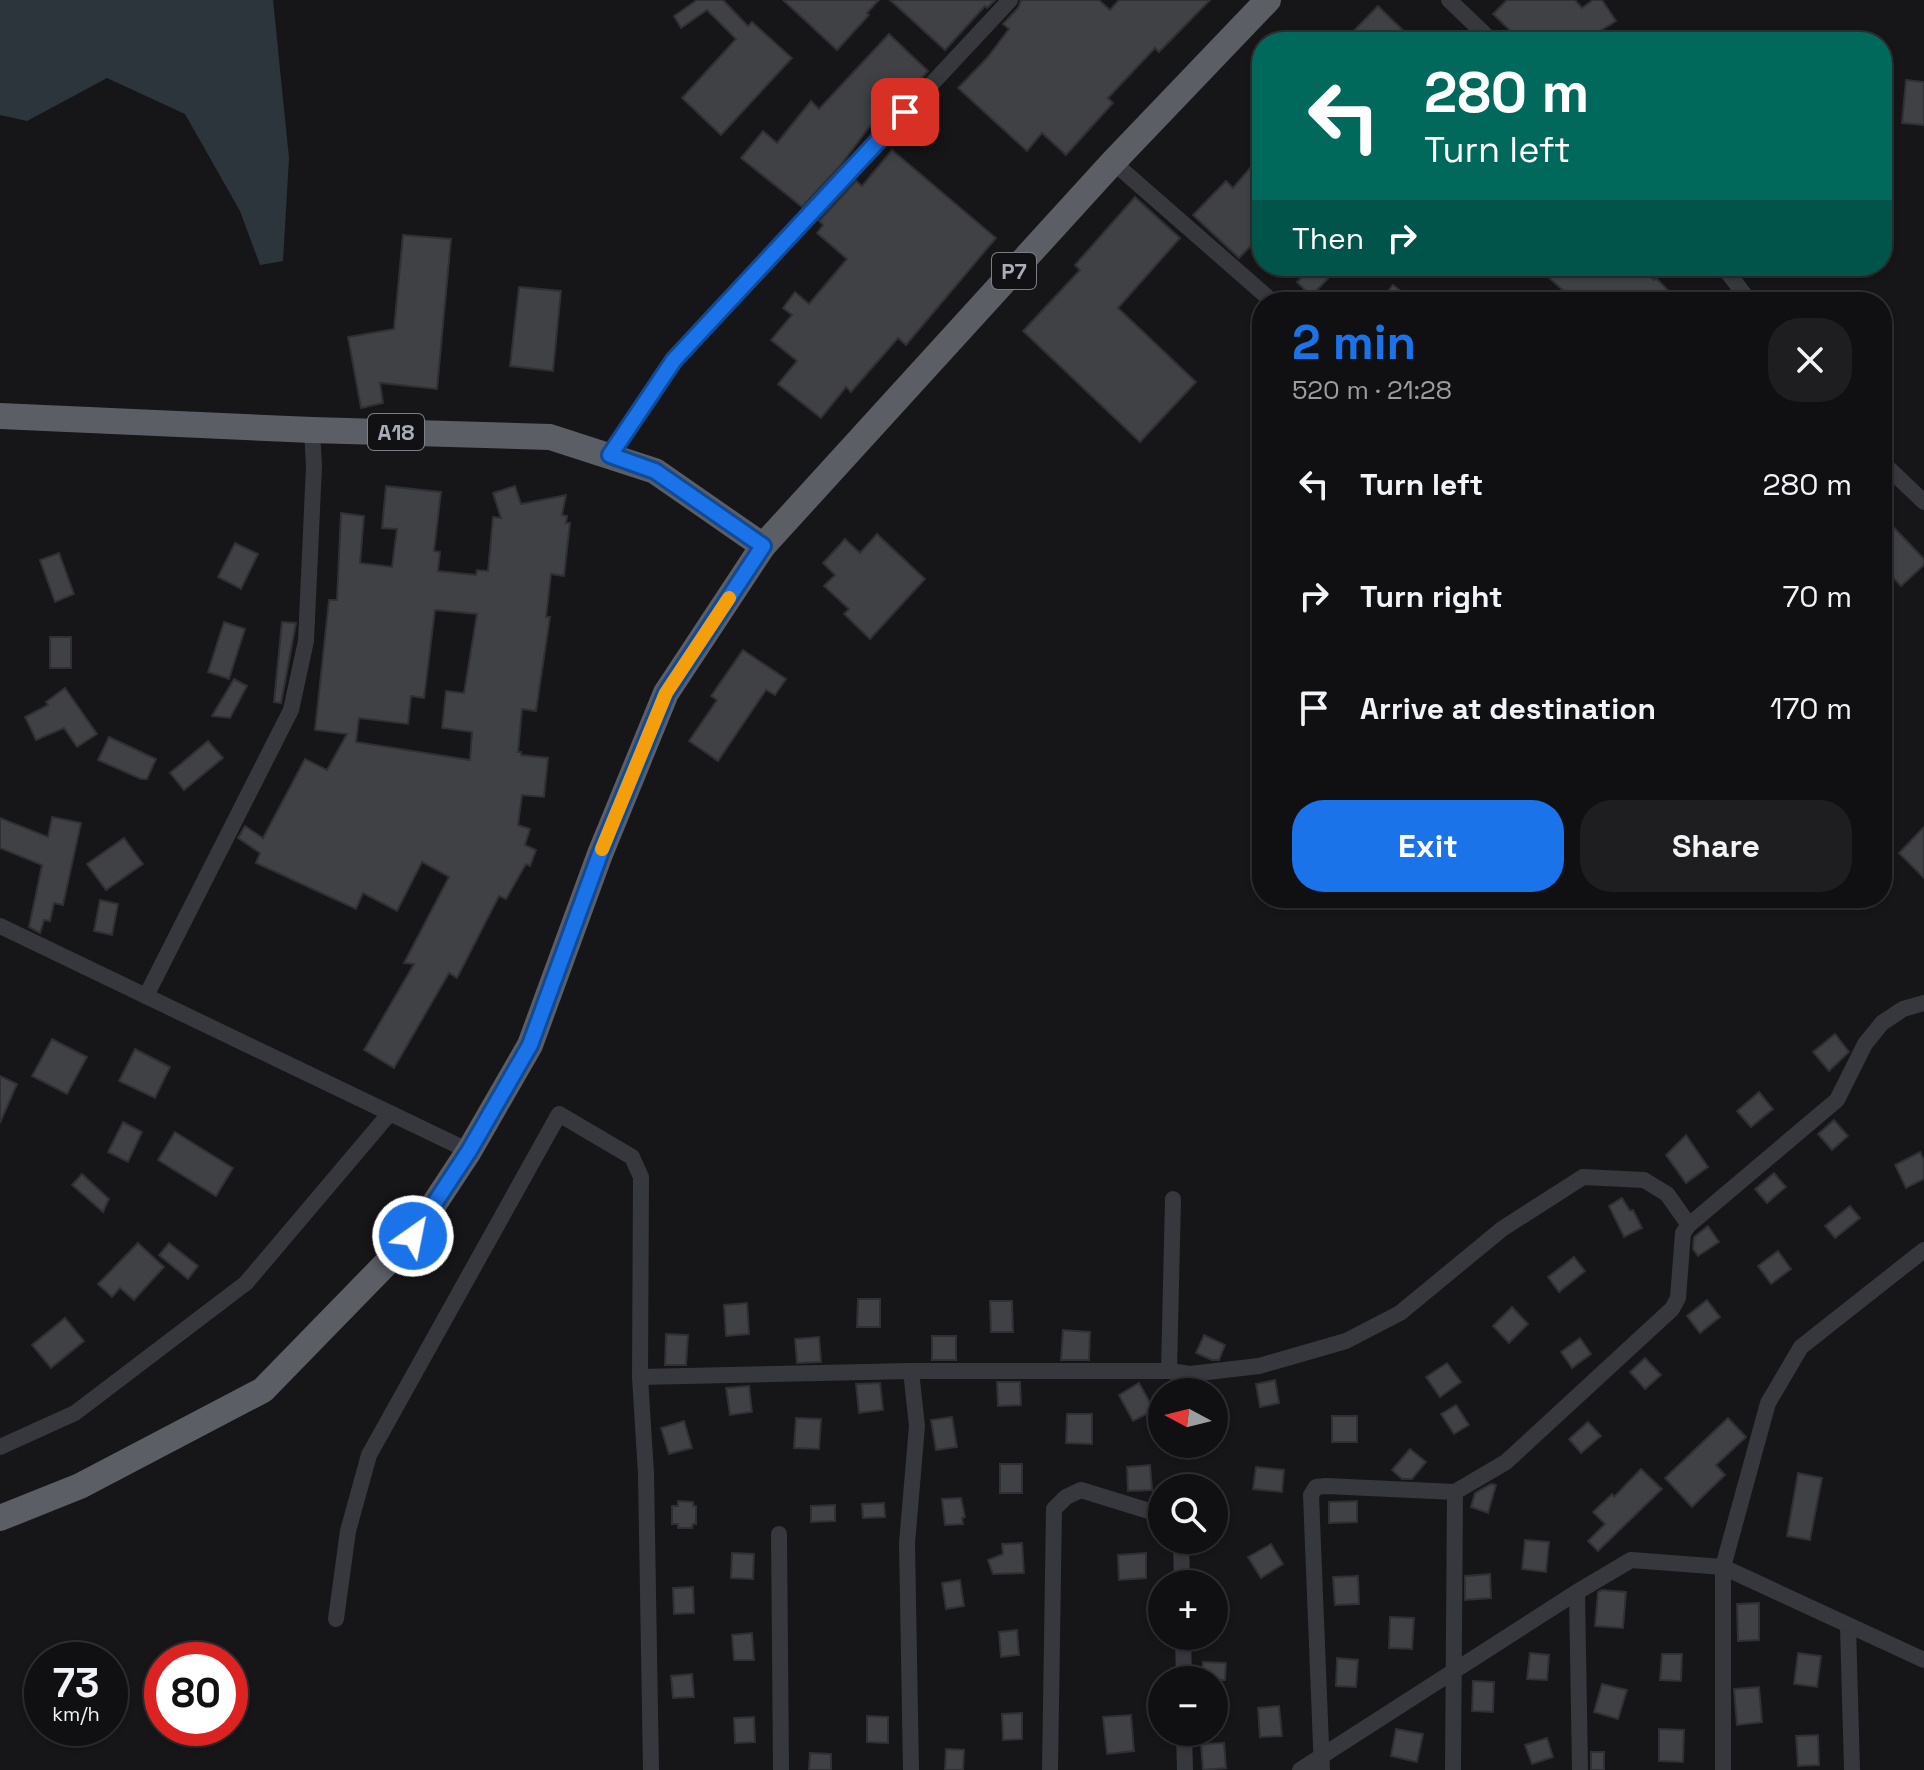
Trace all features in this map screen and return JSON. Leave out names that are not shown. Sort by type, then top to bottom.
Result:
[{"type":"highway","name":"P7","points":[[0,1518],[80,1486],[263,1390],[413,1236],[469,1151],[530,1045],[600,854],[666,693],[763,546],[1113,162],[1268,0]]},
{"type":"highway","name":"A18","points":[[0,416],[550,437],[655,471],[763,546]]},
{"type":"street","points":[[610,455],[674,360],[1010,0]]},
{"type":"street","points":[[1449,0],[1483,32]]},
{"type":"street","points":[[1113,162],[1262,292]]},
{"type":"street","points":[[146,996],[291,710],[306,641],[314,466],[312,430]]},
{"type":"street","points":[[1892,472],[1924,502]]},
{"type":"street","points":[[0,926],[469,1151]]},
{"type":"street","points":[[1322,1763],[1311,1495],[1316,1487],[1455,1492],[1506,1462],[1672,1309],[1678,1298],[1683,1233],[1689,1225],[1837,1100],[1865,1044],[1882,1023],[1903,1009],[1924,1003]]},
{"type":"street","points":[[0,1447],[75,1413],[246,1283],[390,1113]]},
{"type":"street","points":[[336,1619],[348,1531],[369,1455],[559,1114],[632,1157],[641,1177],[640,1377],[646,1474],[651,1770]]},
{"type":"street","points":[[640,1377],[911,1371],[1169,1371],[1190,1374],[1259,1366],[1346,1341],[1400,1313],[1502,1229],[1583,1177],[1644,1180],[1667,1194],[1689,1225]]},
{"type":"street","points":[[1169,1371],[1173,1199]]},
{"type":"street","points":[[1723,1770],[1723,1567],[1768,1403],[1801,1347],[1924,1250]]},
{"type":"street","points":[[911,1371],[917,1426],[907,1543],[911,1770]]},
{"type":"street","points":[[1050,1770],[1054,1509],[1066,1497],[1081,1490],[1148,1511]]},
{"type":"street","points":[[1453,1770],[1455,1492]]},
{"type":"street","points":[[779,1534],[781,1770]]},
{"type":"street","points":[[1300,1770],[1322,1763],[1453,1672],[1631,1560],[1723,1567],[1924,1660]]},
{"type":"street","points":[[1577,1592],[1580,1770]]},
{"type":"street","points":[[1848,1626],[1852,1770]]},
{"type":"street","points":[[1184,1746],[1185,1770]]},
{"type":"shaded area","points":[[0,0],[273,0],[289,158],[283,261],[260,265],[240,211],[185,114],[107,78],[27,121],[0,115]]},
{"type":"building","points":[[697,0],[723,0],[748,26],[752,22],[792,58],[721,135],[682,98],[736,39],[707,10],[681,28],[674,16]]},
{"type":"building","points":[[783,0],[879,0],[837,50]]},
{"type":"building","points":[[890,0],[995,0],[987,8],[985,6],[945,50]]},
{"type":"building","points":[[1021,0],[1099,0],[1110,10],[1119,0],[1210,0],[1159,52],[1155,48],[1108,98],[1113,103],[1066,155],[1042,133],[1027,151],[958,88],[1009,29],[1003,24]]},
{"type":"building","points":[[1507,0],[1575,0],[1582,8],[1593,0],[1602,0],[1616,21],[1599,32],[1512,32],[1493,14]]},
{"type":"building","points":[[1378,6],[1405,32],[1353,32]]},
{"type":"building","points":[[889,34],[928,71],[874,130],[870,126],[840,166],[802,207],[741,158],[763,131],[777,143],[811,101],[819,109]]},
{"type":"building","points":[[1906,80],[1924,82],[1924,125],[1902,123]]},
{"type":"building","points":[[892,150],[996,238],[906,345],[898,338],[851,392],[846,387],[821,418],[778,384],[797,361],[771,340],[792,315],[783,308],[795,292],[809,304],[847,259],[817,233],[823,225],[819,221],[856,181],[862,186]]},
{"type":"building","points":[[1252,166],[1252,244],[1239,258],[1193,215],[1226,181],[1233,188]]},
{"type":"building","points":[[1135,197],[1180,238],[1118,308],[1196,382],[1140,442],[1023,331],[1080,270],[1075,265]]},
{"type":"building","points":[[403,235],[451,239],[437,389],[380,383],[383,403],[361,408],[348,337],[394,329]]},
{"type":"building","points":[[1303,276],[1330,276],[1315,292],[1307,292],[1297,282]]},
{"type":"building","points":[[1547,276],[1650,276],[1669,292],[1565,292]]},
{"type":"building","points":[[1393,285],[1402,292],[1388,292]]},
{"type":"building","points":[[519,287],[561,291],[553,371],[510,366]]},
{"type":"building","points":[[386,486],[441,492],[434,551],[440,552],[438,571],[476,575],[477,570],[488,571],[493,517],[501,518],[493,493],[515,486],[521,504],[566,495],[562,515],[567,516],[566,523],[570,523],[564,576],[551,574],[546,617],[550,617],[536,711],[522,709],[518,752],[548,758],[544,797],[522,795],[518,825],[530,829],[525,845],[536,850],[530,866],[526,864],[506,899],[499,896],[457,978],[449,973],[394,1068],[364,1050],[414,964],[404,963],[449,877],[422,862],[397,911],[363,893],[356,909],[256,863],[260,853],[238,838],[245,826],[263,838],[305,759],[327,770],[347,734],[315,730],[329,600],[337,600],[341,513],[364,516],[360,563],[392,567],[397,529],[382,528]],"holes":[[[435,610],[477,614],[464,693],[446,691],[442,728],[472,732],[470,760],[356,742],[359,718],[408,724],[411,696],[424,698]]]},
{"type":"building","points":[[1892,525],[1924,559],[1924,565],[1901,586],[1892,577]]},
{"type":"building","points":[[877,534],[925,579],[870,639],[844,614],[849,609],[824,586],[835,575],[823,563],[845,539],[860,553]]},
{"type":"building","points":[[235,543],[258,554],[241,589],[218,577]]},
{"type":"building","points":[[59,553],[74,594],[55,602],[40,560]]},
{"type":"building","points":[[224,622],[245,629],[229,679],[208,672]]},
{"type":"building","points":[[282,622],[296,623],[281,703],[274,702]]},
{"type":"building","points":[[50,637],[71,637],[71,668],[50,668]]},
{"type":"building","points":[[743,650],[786,679],[775,695],[766,690],[718,761],[689,741],[717,700],[711,696]]},
{"type":"building","points":[[234,679],[247,686],[230,718],[212,716]]},
{"type":"building","points":[[65,688],[97,734],[77,747],[64,728],[36,740],[25,717],[48,705],[46,702]]},
{"type":"building","points":[[109,737],[156,759],[147,779],[98,760]]},
{"type":"building","points":[[208,741],[223,758],[184,790],[170,773]]},
{"type":"building","points":[[52,817],[81,823],[63,905],[54,903],[50,921],[44,920],[40,933],[29,927],[42,865],[0,848],[0,818],[48,837]]},
{"type":"building","points":[[1924,827],[1924,878],[1899,853]]},
{"type":"building","points":[[124,838],[143,864],[106,890],[87,864]]},
{"type":"building","points":[[100,900],[118,904],[112,935],[94,931]]},
{"type":"building","points":[[1835,1034],[1849,1052],[1829,1071],[1813,1052]]},
{"type":"building","points":[[52,1039],[87,1057],[67,1094],[32,1076]]},
{"type":"building","points":[[135,1049],[170,1067],[155,1098],[119,1081]]},
{"type":"building","points":[[0,1076],[17,1084],[0,1123]]},
{"type":"building","points":[[1759,1092],[1773,1109],[1751,1127],[1737,1111]]},
{"type":"building","points":[[1834,1120],[1848,1136],[1832,1150],[1818,1134]]},
{"type":"building","points":[[123,1122],[142,1132],[128,1162],[108,1152]]},
{"type":"building","points":[[175,1132],[233,1168],[216,1196],[158,1160]]},
{"type":"building","points":[[1686,1135],[1708,1167],[1686,1183],[1666,1155]]},
{"type":"building","points":[[1920,1152],[1924,1160],[1924,1179],[1906,1188],[1895,1165]]},
{"type":"building","points":[[1774,1173],[1786,1187],[1767,1203],[1755,1189]]},
{"type":"building","points":[[82,1174],[109,1199],[103,1212],[72,1185]]},
{"type":"building","points":[[1622,1198],[1630,1211],[1633,1210],[1642,1228],[1624,1237],[1609,1206]]},
{"type":"building","points":[[1850,1206],[1860,1218],[1835,1238],[1825,1226]]},
{"type":"building","points":[[1708,1226],[1719,1242],[1698,1256],[1693,1249],[1694,1237]]},
{"type":"building","points":[[138,1243],[164,1267],[134,1300],[120,1288],[112,1297],[98,1284]]},
{"type":"building","points":[[169,1243],[198,1266],[188,1279],[159,1255]]},
{"type":"building","points":[[1778,1251],[1791,1269],[1771,1284],[1758,1266]]},
{"type":"building","points":[[1574,1257],[1585,1271],[1559,1292],[1548,1277]]},
{"type":"building","points":[[858,1299],[880,1299],[880,1327],[857,1327]]},
{"type":"building","points":[[1707,1300],[1720,1317],[1700,1333],[1687,1316]]},
{"type":"building","points":[[990,1301],[1012,1301],[1013,1332],[991,1332]]},
{"type":"building","points":[[747,1303],[749,1334],[726,1336],[724,1305]]},
{"type":"building","points":[[1512,1307],[1528,1324],[1509,1343],[1493,1326]]},
{"type":"building","points":[[65,1318],[84,1341],[51,1368],[32,1345]]},
{"type":"building","points":[[1063,1330],[1090,1332],[1089,1360],[1061,1360]]},
{"type":"building","points":[[666,1334],[688,1335],[686,1365],[665,1365]]},
{"type":"building","points":[[1204,1335],[1225,1345],[1219,1360],[1196,1353]]},
{"type":"building","points":[[932,1336],[956,1336],[956,1360],[932,1360]]},
{"type":"building","points":[[819,1337],[821,1362],[797,1363],[795,1339]]},
{"type":"building","points":[[1580,1338],[1591,1354],[1572,1368],[1561,1352]]},
{"type":"building","points":[[1645,1358],[1661,1375],[1645,1389],[1630,1372]]},
{"type":"building","points":[[1447,1363],[1461,1382],[1440,1397],[1426,1377]]},
{"type":"building","points":[[1275,1380],[1279,1403],[1260,1407],[1256,1384]]},
{"type":"building","points":[[997,1382],[1020,1382],[1021,1405],[998,1406]]},
{"type":"building","points":[[880,1383],[883,1410],[859,1413],[856,1384]]},
{"type":"building","points":[[1139,1383],[1148,1399],[1148,1413],[1133,1421],[1119,1395]]},
{"type":"building","points":[[749,1386],[752,1412],[730,1415],[726,1388]]},
{"type":"building","points":[[1456,1405],[1469,1425],[1454,1434],[1441,1414]]},
{"type":"building","points":[[1067,1414],[1092,1414],[1092,1444],[1066,1443]]},
{"type":"building","points":[[1332,1416],[1357,1416],[1357,1442],[1332,1442]]},
{"type":"building","points":[[952,1417],[957,1447],[936,1450],[931,1420]]},
{"type":"building","points":[[796,1418],[821,1419],[819,1449],[794,1448]]},
{"type":"building","points":[[1728,1418],[1746,1437],[1716,1465],[1725,1475],[1692,1507],[1665,1478]]},
{"type":"building","points":[[684,1421],[692,1448],[669,1454],[661,1428]]},
{"type":"building","points":[[1588,1422],[1601,1436],[1581,1453],[1569,1439]]},
{"type":"building","points":[[1410,1449],[1426,1462],[1412,1479],[1402,1479],[1392,1470]]},
{"type":"building","points":[[1000,1464],[1022,1464],[1022,1493],[1000,1493]]},
{"type":"building","points":[[1150,1465],[1148,1490],[1128,1491],[1127,1467]]},
{"type":"building","points":[[1256,1467],[1284,1470],[1282,1492],[1253,1489]]},
{"type":"building","points":[[1641,1469],[1662,1489],[1598,1551],[1588,1541],[1605,1524],[1593,1512],[1612,1494],[1614,1497]]},
{"type":"building","points":[[1798,1473],[1822,1478],[1810,1540],[1787,1536]]},
{"type":"building","points":[[1491,1484],[1496,1485],[1488,1513],[1471,1507],[1475,1493]]},
{"type":"building","points":[[961,1498],[965,1517],[962,1518],[963,1524],[945,1525],[942,1499]]},
{"type":"building","points":[[678,1501],[693,1502],[696,1506],[696,1524],[692,1528],[678,1528],[678,1524],[672,1524],[672,1506],[678,1506]]},
{"type":"building","points":[[1357,1501],[1357,1522],[1329,1523],[1329,1502]]},
{"type":"building","points":[[884,1503],[885,1517],[863,1518],[862,1504]]},
{"type":"building","points":[[835,1505],[835,1521],[811,1522],[811,1506]]},
{"type":"building","points":[[1525,1540],[1549,1542],[1546,1572],[1522,1569]]},
{"type":"building","points":[[1022,1543],[1024,1573],[993,1574],[988,1560],[1003,1554],[1002,1544]]},
{"type":"building","points":[[1271,1544],[1283,1564],[1261,1578],[1248,1557]]},
{"type":"building","points":[[732,1553],[754,1554],[753,1579],[731,1578]]},
{"type":"building","points":[[1146,1553],[1146,1578],[1119,1580],[1118,1555]]},
{"type":"building","points":[[1490,1574],[1491,1598],[1465,1600],[1465,1576]]},
{"type":"building","points":[[1358,1576],[1359,1604],[1335,1605],[1333,1577]]},
{"type":"building","points":[[960,1580],[964,1606],[946,1609],[942,1583]]},
{"type":"building","points":[[693,1587],[694,1613],[674,1614],[673,1588]]},
{"type":"building","points":[[1598,1592],[1626,1592],[1623,1628],[1595,1626]]},
{"type":"building","points":[[1759,1603],[1759,1640],[1738,1641],[1737,1604]]},
{"type":"building","points":[[1390,1617],[1414,1618],[1412,1649],[1389,1648]]},
{"type":"building","points":[[1017,1630],[1019,1655],[1001,1657],[999,1632]]},
{"type":"building","points":[[752,1633],[754,1660],[734,1660],[732,1635]]},
{"type":"building","points":[[1530,1653],[1549,1655],[1547,1680],[1527,1679]]},
{"type":"building","points":[[1798,1653],[1821,1656],[1817,1687],[1794,1684]]},
{"type":"building","points":[[1662,1654],[1682,1654],[1681,1681],[1660,1680]]},
{"type":"building","points":[[1337,1658],[1358,1660],[1356,1687],[1336,1686]]},
{"type":"building","points":[[1203,1662],[1226,1663],[1226,1666],[1203,1666]]},
{"type":"building","points":[[692,1674],[694,1697],[673,1698],[671,1676]]},
{"type":"building","points":[[1473,1681],[1494,1682],[1493,1712],[1472,1711]]},
{"type":"building","points":[[1602,1684],[1627,1690],[1618,1719],[1594,1712]]},
{"type":"building","points":[[1759,1687],[1762,1722],[1737,1725],[1734,1689]]},
{"type":"building","points":[[1279,1706],[1282,1736],[1260,1737],[1258,1708]]},
{"type":"building","points":[[1022,1713],[1022,1739],[1003,1740],[1002,1714]]},
{"type":"building","points":[[1131,1715],[1134,1751],[1107,1754],[1103,1717]]},
{"type":"building","points":[[867,1716],[888,1717],[888,1743],[867,1742]]},
{"type":"building","points":[[754,1717],[755,1742],[735,1743],[734,1718]]},
{"type":"building","points":[[1396,1729],[1423,1734],[1417,1762],[1391,1756]]},
{"type":"building","points":[[1659,1729],[1684,1730],[1683,1762],[1659,1761]]},
{"type":"building","points":[[1818,1735],[1819,1765],[1798,1766],[1796,1736]]},
{"type":"building","points":[[1547,1738],[1553,1757],[1532,1764],[1525,1745]]},
{"type":"building","points":[[1201,1746],[1224,1746],[1226,1768],[1203,1770]]},
{"type":"building","points":[[946,1749],[964,1750],[963,1770],[945,1770]]},
{"type":"building","points":[[1591,1752],[1604,1752],[1604,1770],[1591,1770]]},
{"type":"building","points":[[810,1753],[831,1754],[831,1770],[809,1770]]},
{"type":"slow traffic","points":[[602,849],[666,693],[729,598]]},
{"type":"route","points":[[413,1236],[469,1151],[530,1045],[600,854],[666,693],[763,546],[655,471],[610,455],[674,360],[905,112]]}]
